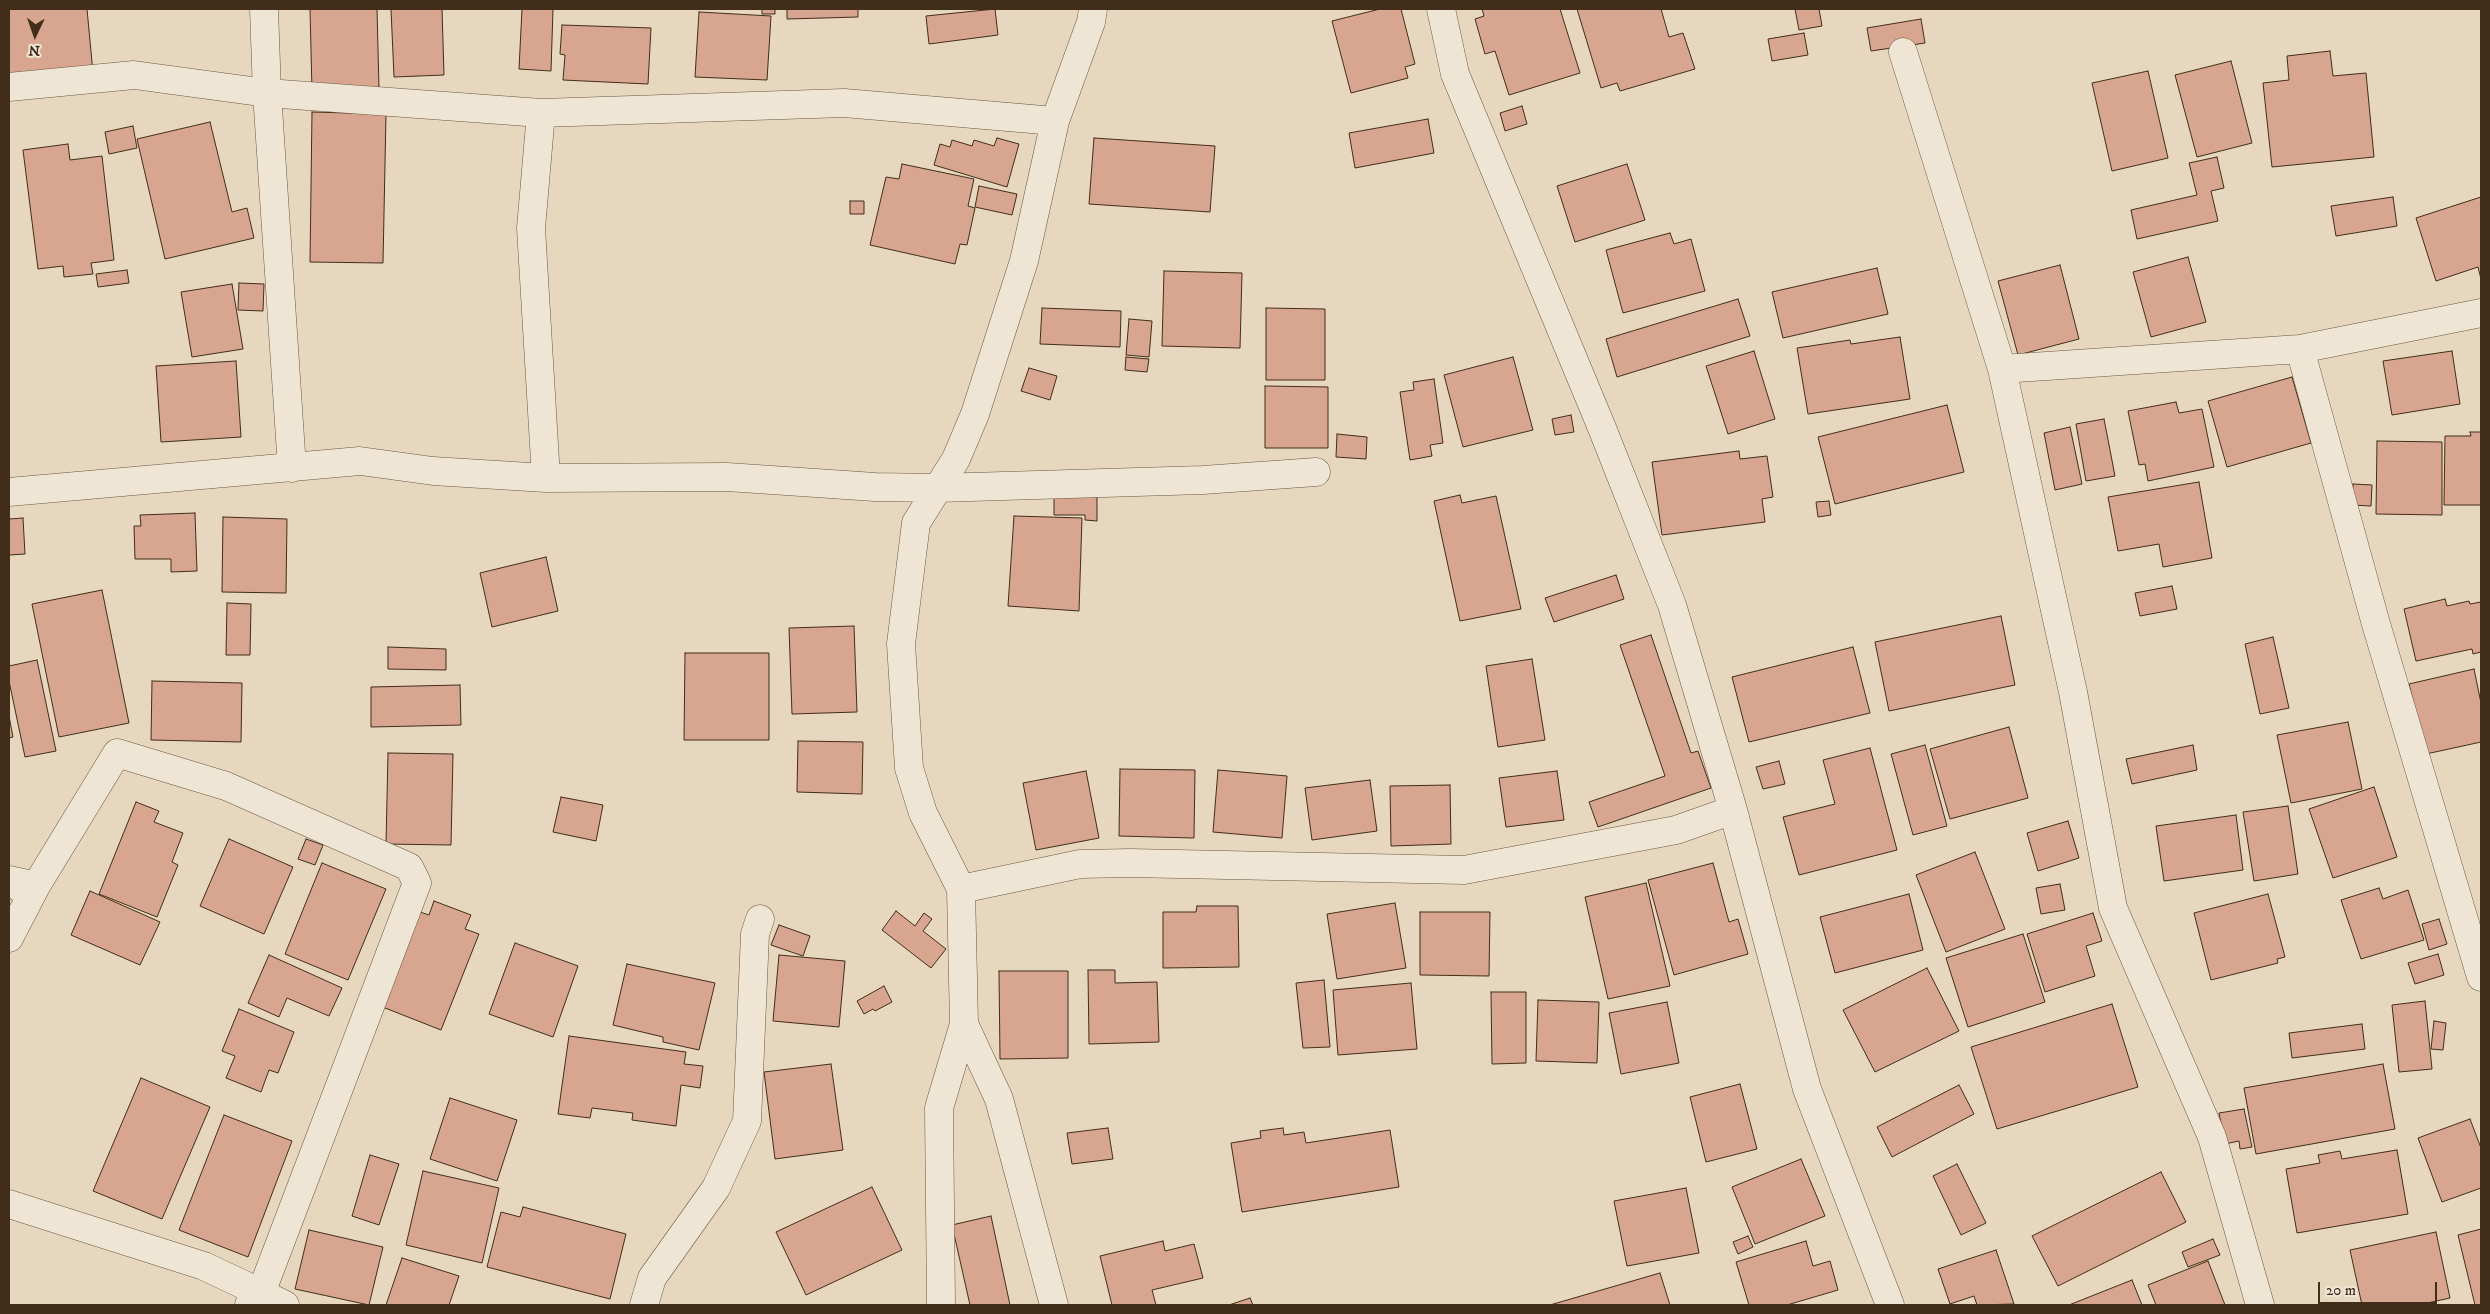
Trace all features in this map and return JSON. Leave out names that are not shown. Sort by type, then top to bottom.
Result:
[{"type":"street","points":[[264,9],[267,93],[292,468]]},
{"type":"street","points":[[941,1305],[939,1108],[964,1024],[961,888],[923,813],[909,768],[901,644],[916,523],[956,459],[975,414],[1024,262],[1055,121],[1091,22],[1093,9]]},
{"type":"street","points":[[1441,9],[1455,74],[1602,428],[1672,605],[1733,810],[1806,1089],[1890,1305]]},
{"type":"street","points":[[1903,52],[2002,369],[2073,692],[2113,908],[2212,1137],[2260,1305]]},
{"type":"street","points":[[9,87],[134,75],[267,93],[541,113],[844,104],[1055,121]]},
{"type":"street","points":[[541,113],[531,228],[546,478]]},
{"type":"street","points":[[2002,369],[2300,349],[2481,312]]},
{"type":"street","points":[[2300,349],[2379,634],[2481,977]]},
{"type":"street","points":[[9,492],[360,461],[433,471],[546,478],[727,477],[875,487],[937,488],[1203,480],[1316,472]]},
{"type":"street","points":[[9,938],[36,886],[117,753],[226,786],[409,868],[417,883],[255,1299]]},
{"type":"street","points":[[961,888],[1080,864],[1113,863],[1464,870],[1676,830],[1733,810]]},
{"type":"street","points":[[9,880],[36,886]]},
{"type":"street","points":[[9,890],[36,886]]},
{"type":"street","points":[[644,1305],[652,1278],[716,1188],[747,1121],[755,934],[760,919]]},
{"type":"street","points":[[964,1024],[999,1099],[1054,1305]]},
{"type":"street","points":[[9,1204],[204,1266],[255,1299],[285,1305]]},
{"type":"building","points":[[9,9],[87,9],[93,73],[9,80]]},
{"type":"building","points":[[310,9],[377,9],[379,89],[312,91]]},
{"type":"building","points":[[391,9],[442,9],[444,75],[394,77]]},
{"type":"building","points":[[522,9],[553,9],[551,71],[519,69]]},
{"type":"building","points":[[762,9],[775,9],[775,14],[762,14]]},
{"type":"building","points":[[787,9],[858,9],[858,17],[787,19]]},
{"type":"building","points":[[995,9],[998,35],[929,44],[926,16]]},
{"type":"building","points":[[1380,9],[1401,9],[1415,64],[1405,67],[1408,78],[1351,93],[1332,21]]},
{"type":"building","points":[[1482,9],[1560,9],[1580,73],[1509,95],[1495,51],[1485,54],[1475,19],[1484,16]]},
{"type":"building","points":[[1577,9],[1661,9],[1669,37],[1683,33],[1695,69],[1620,91],[1617,83],[1601,88]]},
{"type":"building","points":[[1795,9],[1819,9],[1822,26],[1799,30]]},
{"type":"building","points":[[699,12],[771,16],[767,80],[695,77]]},
{"type":"building","points":[[1921,19],[1925,43],[1871,51],[1867,28]]},
{"type":"building","points":[[562,25],[651,28],[648,84],[563,80],[565,55],[560,54]]},
{"type":"building","points":[[1804,33],[1808,55],[1772,61],[1768,39]]},
{"type":"building","points":[[2330,51],[2333,76],[2366,73],[2374,157],[2272,167],[2263,83],[2289,80],[2287,56]]},
{"type":"building","points":[[2231,61],[2252,143],[2197,157],[2175,75]]},
{"type":"building","points":[[2148,71],[2168,158],[2112,171],[2092,83]]},
{"type":"building","points":[[1522,106],[1527,124],[1505,131],[1500,113]]},
{"type":"building","points":[[312,112],[386,114],[383,263],[310,262]]},
{"type":"building","points":[[1428,119],[1434,153],[1355,168],[1349,133]]},
{"type":"building","points":[[210,122],[232,212],[247,208],[254,238],[165,259],[137,139]]},
{"type":"building","points":[[133,126],[137,148],[109,154],[105,132]]},
{"type":"building","points":[[997,138],[1019,144],[1007,187],[934,165],[940,144],[950,147],[952,140],[972,146],[974,140],[994,146]]},
{"type":"building","points":[[1094,138],[1215,146],[1210,212],[1089,204]]},
{"type":"building","points":[[68,144],[70,160],[102,156],[114,260],[91,263],[93,274],[64,277],[63,266],[38,269],[23,150]]},
{"type":"building","points":[[2217,157],[2224,188],[2211,191],[2218,221],[2137,239],[2131,210],[2197,195],[2189,163]]},
{"type":"building","points":[[902,164],[974,179],[968,206],[975,208],[967,245],[960,244],[955,264],[870,245],[886,177],[899,179]]},
{"type":"building","points":[[1627,164],[1645,220],[1575,242],[1557,186]]},
{"type":"building","points":[[979,186],[1017,194],[1012,215],[975,207]]},
{"type":"building","points":[[2393,197],[2397,226],[2336,236],[2331,206]]},
{"type":"building","points":[[2481,197],[2481,279],[2478,267],[2436,281],[2416,218]]},
{"type":"building","points":[[850,201],[864,201],[864,214],[850,214]]},
{"type":"building","points":[[1670,233],[1674,244],[1691,239],[1705,291],[1623,313],[1606,250]]},
{"type":"building","points":[[2188,257],[2206,322],[2151,337],[2133,272]]},
{"type":"building","points":[[2060,265],[2079,339],[2018,355],[1998,281]]},
{"type":"building","points":[[1877,268],[1888,314],[1783,338],[1772,292]]},
{"type":"building","points":[[127,270],[129,283],[98,287],[96,274]]},
{"type":"building","points":[[1164,271],[1242,273],[1240,348],[1162,346]]},
{"type":"building","points":[[239,283],[264,284],[263,311],[238,310]]},
{"type":"building","points":[[232,284],[243,349],[192,357],[181,292]]},
{"type":"building","points":[[1738,299],[1750,336],[1617,377],[1606,339]]},
{"type":"building","points":[[1042,308],[1121,311],[1120,347],[1040,344]]},
{"type":"building","points":[[1266,308],[1325,309],[1325,380],[1266,380]]},
{"type":"building","points":[[1129,319],[1152,321],[1149,357],[1126,355]]},
{"type":"building","points":[[1900,337],[1910,399],[1808,414],[1797,348],[1850,340],[1851,344]]},
{"type":"building","points":[[1754,351],[1775,419],[1728,434],[1706,366]]},
{"type":"building","points":[[2452,351],[2460,404],[2392,415],[2383,361]]},
{"type":"building","points":[[1126,357],[1149,359],[1147,372],[1125,370]]},
{"type":"building","points":[[1513,357],[1533,430],[1463,447],[1444,375]]},
{"type":"building","points":[[236,361],[241,437],[161,442],[156,366]]},
{"type":"building","points":[[1029,368],[1057,376],[1050,400],[1021,391]]},
{"type":"building","points":[[2292,377],[2311,443],[2227,467],[2208,401]]},
{"type":"building","points":[[1434,379],[1443,443],[1430,445],[1432,456],[1410,460],[1400,392],[1414,390],[1413,382]]},
{"type":"building","points":[[1265,386],[1328,387],[1328,448],[1265,448]]},
{"type":"building","points":[[2176,402],[2179,413],[2202,409],[2214,467],[2148,481],[2145,464],[2139,465],[2128,411]]},
{"type":"building","points":[[1947,405],[1964,472],[1835,504],[1818,437]]},
{"type":"building","points":[[1571,415],[1574,432],[1555,435],[1552,419]]},
{"type":"building","points":[[2104,419],[2115,476],[2086,481],[2076,424]]},
{"type":"building","points":[[2070,427],[2082,484],[2055,490],[2044,433]]},
{"type":"building","points":[[2470,432],[2481,432],[2481,505],[2444,505],[2445,436],[2471,436]]},
{"type":"building","points":[[1337,434],[1367,437],[1366,459],[1336,457]]},
{"type":"building","points":[[2377,441],[2442,442],[2442,515],[2376,514]]},
{"type":"building","points":[[1739,451],[1740,459],[1767,456],[1773,497],[1762,499],[1765,522],[1662,535],[1652,462]]},
{"type":"building","points":[[2199,482],[2212,558],[2163,567],[2159,544],[2118,551],[2108,497]]},
{"type":"building","points":[[2353,484],[2372,485],[2371,506],[2352,505]]},
{"type":"building","points":[[1460,495],[1462,503],[1496,496],[1521,609],[1460,621],[1434,501]]},
{"type":"building","points":[[1054,496],[1097,497],[1097,521],[1085,520],[1085,515],[1054,515]]},
{"type":"building","points":[[1829,501],[1831,515],[1818,517],[1816,502]]},
{"type":"building","points":[[195,513],[197,571],[171,572],[171,559],[135,559],[134,526],[141,526],[140,515]]},
{"type":"building","points":[[1014,516],[1082,518],[1079,611],[1008,606]]},
{"type":"building","points":[[223,517],[287,519],[286,593],[222,592]]},
{"type":"building","points":[[23,518],[25,554],[9,555],[9,519]]},
{"type":"building","points":[[546,557],[558,611],[492,627],[480,573]]},
{"type":"building","points":[[1616,575],[1624,599],[1554,622],[1545,598]]},
{"type":"building","points":[[2172,586],[2177,609],[2140,616],[2135,593]]},
{"type":"building","points":[[102,590],[129,723],[59,737],[32,604]]},
{"type":"building","points":[[2445,599],[2447,606],[2469,601],[2470,604],[2481,602],[2481,652],[2473,654],[2472,649],[2416,661],[2404,609]]},
{"type":"building","points":[[227,603],[251,604],[250,655],[226,655]]},
{"type":"building","points":[[2001,616],[2015,685],[1889,711],[1875,642]]},
{"type":"building","points":[[854,626],[857,712],[792,714],[789,628]]},
{"type":"building","points":[[1651,635],[1691,753],[1698,751],[1711,788],[1598,827],[1589,802],[1665,776],[1620,645]]},
{"type":"building","points":[[2273,637],[2289,708],[2260,714],[2245,644]]},
{"type":"building","points":[[388,647],[446,649],[446,670],[388,669]]},
{"type":"building","points":[[1853,647],[1870,713],[1749,742],[1732,677]]},
{"type":"building","points":[[685,653],[769,653],[769,740],[684,740]]},
{"type":"building","points":[[1532,659],[1545,740],[1498,747],[1486,666]]},
{"type":"building","points":[[37,660],[56,751],[25,757],[9,681],[9,666]]},
{"type":"building","points":[[2474,669],[2481,703],[2481,742],[2426,754],[2409,684]]},
{"type":"building","points":[[152,681],[242,683],[241,742],[151,740]]},
{"type":"building","points":[[460,685],[461,725],[371,727],[371,687]]},
{"type":"building","points":[[9,716],[13,737],[9,738]]},
{"type":"building","points":[[2348,722],[2362,789],[2291,803],[2277,735]]},
{"type":"building","points":[[2009,727],[2028,798],[1950,819],[1930,749]]},
{"type":"building","points":[[798,741],[863,742],[862,794],[797,792]]},
{"type":"building","points":[[1925,745],[1947,826],[1913,835],[1891,754]]},
{"type":"building","points":[[2193,745],[2197,770],[2132,784],[2126,759]]},
{"type":"building","points":[[1870,748],[1897,850],[1799,875],[1783,817],[1835,804],[1823,760]]},
{"type":"building","points":[[388,753],[453,754],[451,845],[386,844]]},
{"type":"building","points":[[1779,761],[1785,784],[1763,789],[1756,767]]},
{"type":"building","points":[[1120,769],[1195,770],[1194,838],[1119,836]]},
{"type":"building","points":[[1218,770],[1287,776],[1282,838],[1213,832]]},
{"type":"building","points":[[1086,771],[1099,838],[1036,850],[1023,783]]},
{"type":"building","points":[[1557,771],[1564,820],[1506,827],[1499,778]]},
{"type":"building","points":[[1370,780],[1377,831],[1312,840],[1305,788]]},
{"type":"building","points":[[1450,785],[1451,844],[1391,846],[1390,786]]},
{"type":"building","points":[[2374,787],[2397,857],[2333,878],[2309,809]]},
{"type":"building","points":[[561,797],[603,805],[596,841],[553,832]]},
{"type":"building","points":[[136,802],[159,811],[154,822],[183,833],[172,862],[178,865],[157,917],[99,894]]},
{"type":"building","points":[[2288,806],[2298,874],[2254,881],[2243,812]]},
{"type":"building","points":[[2236,815],[2243,870],[2164,881],[2156,826]]},
{"type":"building","points":[[2068,821],[2079,858],[2038,871],[2027,833]]},
{"type":"building","points":[[229,839],[293,867],[264,934],[200,906]]},
{"type":"building","points":[[306,839],[323,845],[315,865],[298,859]]},
{"type":"building","points":[[1975,852],[2005,929],[1946,952],[1916,875]]},
{"type":"building","points":[[322,863],[386,889],[348,980],[285,954]]},
{"type":"building","points":[[1713,863],[1729,922],[1738,919],[1748,954],[1674,975],[1648,880]]},
{"type":"building","points":[[1646,883],[1670,986],[1608,999],[1585,897]]},
{"type":"building","points":[[2060,884],[2065,910],[2041,914],[2036,888]]},
{"type":"building","points":[[2379,888],[2383,899],[2408,890],[2424,940],[2361,959],[2341,900]]},
{"type":"building","points":[[90,891],[160,922],[140,965],[71,935]]},
{"type":"building","points":[[1909,894],[1923,950],[1835,973],[1820,917]]},
{"type":"building","points":[[2268,894],[2285,957],[2277,959],[2278,963],[2211,980],[2194,913]]},
{"type":"building","points":[[434,901],[471,915],[465,929],[479,934],[441,1030],[380,1006],[417,911],[429,915]]},
{"type":"building","points":[[1395,903],[1406,968],[1337,979],[1327,914]]},
{"type":"building","points":[[1197,906],[1238,906],[1239,967],[1163,968],[1163,912],[1196,912]]},
{"type":"building","points":[[896,911],[915,926],[924,913],[932,919],[923,931],[946,949],[931,968],[882,930]]},
{"type":"building","points":[[1420,912],[1490,912],[1489,976],[1420,975]]},
{"type":"building","points":[[2093,913],[2102,941],[2086,946],[2095,976],[2045,992],[2027,934]]},
{"type":"building","points":[[2439,919],[2447,944],[2429,950],[2422,924]]},
{"type":"building","points":[[779,925],[810,936],[803,956],[771,945]]},
{"type":"building","points":[[2023,934],[2045,1002],[1968,1027],[1946,958]]},
{"type":"building","points":[[515,943],[578,966],[553,1037],[489,1014]]},
{"type":"building","points":[[2438,954],[2444,975],[2415,984],[2408,963]]},
{"type":"building","points":[[269,955],[342,988],[329,1016],[287,998],[279,1017],[248,1003]]},
{"type":"building","points":[[779,955],[845,961],[839,1027],[773,1021]]},
{"type":"building","points":[[627,964],[715,983],[699,1050],[663,1042],[663,1037],[613,1025]]},
{"type":"building","points":[[1927,968],[1959,1031],[1875,1072],[1843,1010]]},
{"type":"building","points":[[1088,970],[1115,970],[1115,983],[1157,982],[1159,1042],[1089,1044]]},
{"type":"building","points":[[999,971],[1068,971],[1068,1058],[1000,1059]]},
{"type":"building","points":[[1324,980],[1330,1047],[1303,1048],[1296,983]]},
{"type":"building","points":[[1411,983],[1417,1049],[1338,1055],[1333,990]]},
{"type":"building","points":[[884,986],[892,1002],[875,1011],[873,1009],[864,1014],[857,1001]]},
{"type":"building","points":[[1491,992],[1526,992],[1526,1063],[1492,1064]]},
{"type":"building","points":[[1538,1000],[1599,1002],[1597,1063],[1536,1061]]},
{"type":"building","points":[[2425,1001],[2432,1069],[2399,1072],[2392,1005]]},
{"type":"building","points":[[1667,1002],[1679,1063],[1621,1074],[1609,1013]]},
{"type":"building","points":[[2112,1004],[2138,1087],[1997,1129],[1971,1047]]},
{"type":"building","points":[[239,1009],[294,1032],[278,1073],[269,1070],[261,1092],[226,1078],[235,1056],[222,1051]]},
{"type":"building","points":[[2434,1021],[2446,1023],[2443,1050],[2431,1049]]},
{"type":"building","points":[[2362,1024],[2365,1049],[2292,1058],[2289,1033]]},
{"type":"building","points":[[569,1036],[686,1052],[684,1064],[703,1066],[700,1088],[681,1085],[676,1126],[632,1120],[633,1113],[592,1108],[590,1118],[558,1114]]},
{"type":"building","points":[[831,1064],[843,1150],[775,1159],[764,1072]]},
{"type":"building","points":[[2383,1064],[2395,1129],[2256,1154],[2244,1088]]},
{"type":"building","points":[[141,1078],[210,1107],[162,1219],[93,1191]]},
{"type":"building","points":[[1740,1084],[1757,1149],[1706,1162],[1690,1097]]},
{"type":"building","points":[[1959,1085],[1974,1114],[1892,1157],[1877,1127]]},
{"type":"building","points":[[450,1098],[517,1120],[497,1181],[430,1159]]},
{"type":"building","points":[[2244,1109],[2252,1147],[2240,1149],[2239,1141],[2225,1144],[2219,1113]]},
{"type":"building","points":[[224,1115],[292,1141],[248,1257],[179,1230]]},
{"type":"building","points":[[2470,1119],[2481,1148],[2481,1188],[2442,1202],[2418,1138]]},
{"type":"building","points":[[1108,1128],[1113,1159],[1072,1164],[1067,1133]]},
{"type":"building","points":[[1283,1128],[1284,1135],[1304,1132],[1306,1143],[1390,1130],[1399,1187],[1242,1212],[1231,1143],[1261,1138],[1260,1131]]},
{"type":"building","points":[[2397,1150],[2408,1214],[2297,1233],[2286,1169],[2320,1163],[2318,1155],[2340,1151],[2342,1159]]},
{"type":"building","points":[[370,1155],[399,1164],[379,1225],[352,1216]]},
{"type":"building","points":[[1801,1159],[1825,1216],[1755,1244],[1732,1187]]},
{"type":"building","points":[[1957,1164],[1986,1223],[1961,1235],[1933,1176]]},
{"type":"building","points":[[423,1171],[499,1188],[482,1263],[406,1245]]},
{"type":"building","points":[[2161,1172],[2186,1222],[2058,1286],[2032,1236]]},
{"type":"building","points":[[872,1187],[902,1250],[806,1295],[776,1232]]},
{"type":"building","points":[[1686,1188],[1699,1253],[1627,1266],[1614,1201]]},
{"type":"building","points":[[523,1207],[626,1234],[610,1299],[487,1267],[501,1212],[520,1217]]},
{"type":"building","points":[[991,1216],[1010,1305],[970,1305],[952,1225]]},
{"type":"building","points":[[2481,1229],[2481,1305],[2475,1305],[2458,1235]]},
{"type":"building","points":[[309,1230],[383,1247],[369,1305],[295,1289]]},
{"type":"building","points":[[2436,1232],[2450,1298],[2418,1305],[2362,1305],[2350,1250]]},
{"type":"building","points":[[1748,1236],[1753,1247],[1738,1254],[1733,1242]]},
{"type":"building","points":[[2213,1239],[2220,1255],[2188,1267],[2182,1252]]},
{"type":"building","points":[[1163,1241],[1165,1251],[1194,1244],[1203,1278],[1152,1290],[1156,1305],[1112,1305],[1100,1256]]},
{"type":"building","points":[[1806,1241],[1813,1266],[1830,1261],[1838,1290],[1787,1305],[1749,1305],[1736,1262]]},
{"type":"building","points":[[1996,1250],[2014,1304],[1977,1305],[1974,1296],[1950,1304],[1938,1269]]},
{"type":"building","points":[[402,1258],[459,1276],[449,1305],[386,1305]]},
{"type":"building","points":[[2208,1261],[2225,1305],[2156,1305],[2148,1285]]},
{"type":"building","points":[[1660,1273],[1670,1305],[1550,1305]]},
{"type":"building","points":[[2132,1280],[2142,1305],[2069,1305]]},
{"type":"building","points":[[1250,1298],[1253,1305],[1229,1305]]}]
